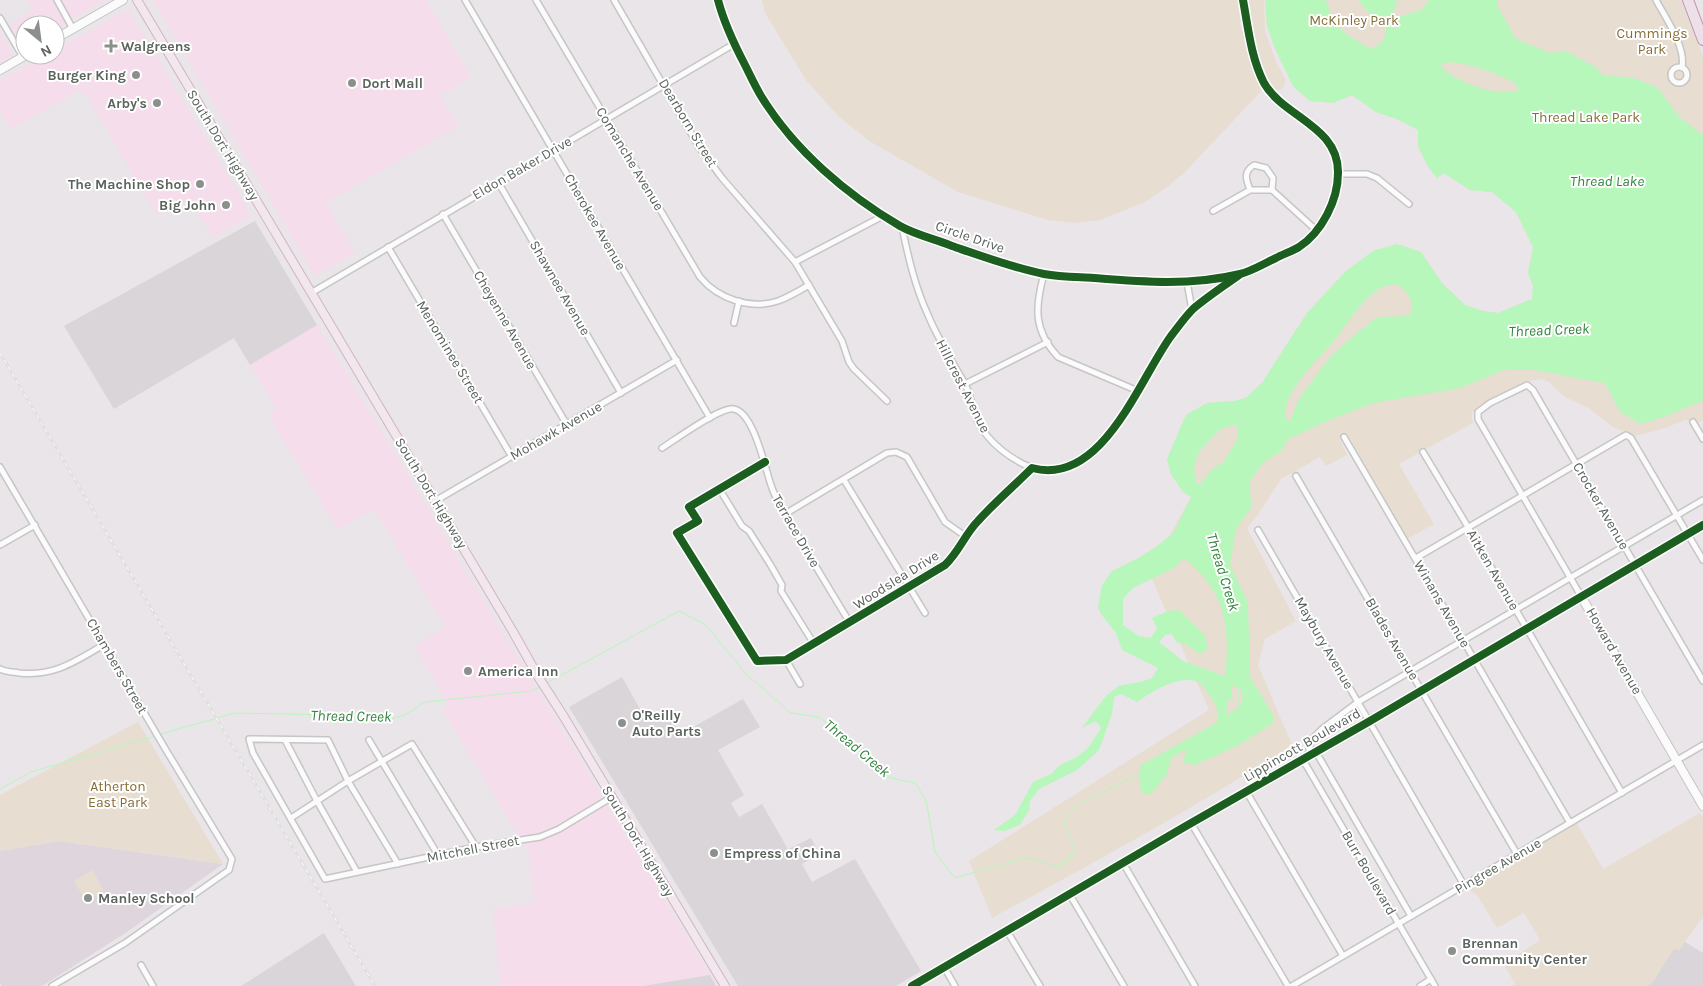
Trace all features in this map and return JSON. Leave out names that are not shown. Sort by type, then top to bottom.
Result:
[{"type":"highway","points":[[1688,0],[1703,40]]},
{"type":"main road","name":"South Dort Highway","points":[[137,0],[436,501],[550,697],[564,717],[724,986]]},
{"type":"street","points":[[57,0],[73,29]]},
{"type":"street","points":[[65,33],[123,0]]},
{"type":"street","name":"Cherokee Avenue","points":[[465,0],[710,418]]},
{"type":"street","name":"Comanche Avenue","points":[[536,0],[700,277],[708,287],[721,295],[755,304],[777,301],[792,296],[809,285]]},
{"type":"street","name":"Dearborn Street","points":[[614,0],[699,147],[738,197],[795,262],[842,341],[854,370],[887,401]]},
{"type":"street","name":"Circle Drive","points":[[718,0],[734,44],[762,97],[790,136],[825,170],[883,216],[902,227],[982,256],[1044,274],[1157,283],[1187,282],[1241,274],[1301,245],[1316,230],[1331,206],[1336,192],[1338,174]]},
{"type":"street","points":[[1243,0],[1257,66],[1268,90],[1317,129],[1332,148],[1338,174],[1367,174],[1377,178],[1410,204]]},
{"type":"street","points":[[1656,0],[1679,47],[1682,67]]},
{"type":"street","points":[[0,18],[15,42]]},
{"type":"street","name":"Eldon Baker Drive","points":[[311,293],[734,44]]},
{"type":"street","points":[[0,70],[15,61]]},
{"type":"street","points":[[1250,190],[1246,174],[1248,169],[1254,165],[1266,168],[1269,171],[1273,178],[1272,190]]},
{"type":"street","name":"Shawnee Avenue","points":[[498,182],[621,393]]},
{"type":"street","points":[[1213,211],[1250,190],[1272,190],[1316,230]]},
{"type":"street","name":"Cheyenne Avenue","points":[[443,214],[567,425]]},
{"type":"street","points":[[795,262],[883,216]]},
{"type":"street","name":"Hillcrest Avenue","points":[[902,227],[909,258],[926,313],[941,344],[965,384],[978,421],[987,435],[1010,457],[1032,468]]},
{"type":"street","name":"Menominee Street","points":[[388,246],[512,457]]},
{"type":"street","points":[[1044,274],[1039,294],[1038,316],[1042,335],[1058,357],[1138,391]]},
{"type":"street","points":[[1032,468],[1042,471],[1057,470],[1077,463],[1086,457],[1110,434],[1170,338],[1192,310],[1241,274]]},
{"type":"street","points":[[1187,282],[1192,310]]},
{"type":"street","points":[[734,323],[740,301]]},
{"type":"street","points":[[965,384],[1048,342]]},
{"type":"street","name":"Mohawk Avenue","points":[[436,501],[677,360]]},
{"type":"street","name":"Crocker Avenue","points":[[1478,419],[1478,412],[1490,403],[1527,385],[1533,390],[1703,681]]},
{"type":"street","name":"Terrace Drive","points":[[710,418],[727,408],[742,412],[758,440],[771,486],[785,514],[850,623]]},
{"type":"street","points":[[662,448],[710,418]]},
{"type":"street","name":"Howard Avenue","points":[[1478,419],[1678,760],[1703,806]]},
{"type":"street","points":[[1693,422],[1703,438]]},
{"type":"street","points":[[1416,558],[1626,435],[1631,438],[1703,560]]},
{"type":"street","name":"Winans Avenue","points":[[1344,437],[1570,823]]},
{"type":"street","points":[[785,514],[891,452],[896,452],[908,457],[945,522],[965,536]]},
{"type":"street","name":"Aitken Avenue","points":[[1423,452],[1622,793]]},
{"type":"street","points":[[765,462],[720,490],[742,526],[749,531],[770,564],[782,585],[782,591],[814,644]]},
{"type":"street","name":"Chambers Street","points":[[0,467],[232,859],[229,870],[125,943],[52,986]]},
{"type":"street","name":"Woodslea Drive","points":[[720,490],[690,507],[698,521],[677,533],[757,661],[786,660],[945,565],[978,521],[1032,468]]},
{"type":"street","name":"Blades Avenue","points":[[1296,476],[1517,854]]},
{"type":"street","points":[[844,480],[925,613]]},
{"type":"street","name":"Lippincott Boulevard","points":[[1308,756],[1311,740],[1322,729],[1358,702],[1703,500]]},
{"type":"street","points":[[0,545],[35,525]]},
{"type":"street","name":"Lippincott Boulevard","points":[[912,986],[1246,791],[1370,721],[1703,525]]},
{"type":"street","name":"Maybury Avenue","points":[[1258,530],[1464,885]]},
{"type":"street","points":[[0,669],[29,674],[48,673],[68,666],[105,644]]},
{"type":"street","points":[[786,660],[800,684]]},
{"type":"street","points":[[398,864],[348,781],[328,740],[249,739],[253,753],[291,818],[348,781],[412,744],[476,847]]},
{"type":"street","points":[[285,740],[316,801],[357,872]]},
{"type":"street","points":[[369,740],[438,855]]},
{"type":"street","name":"Pingree Avenue","points":[[1292,986],[1703,746]]},
{"type":"street","name":"Burr Boulevard","points":[[1308,756],[1412,916]]},
{"type":"street","name":"Burr Boulevard","points":[[1308,756],[1306,765],[1435,986]]},
{"type":"street","points":[[1246,791],[1343,956]]},
{"type":"street","name":"Mitchell Street","points":[[291,818],[325,879],[476,847],[540,837],[559,829],[612,797]]},
{"type":"street","points":[[1191,823],[1288,986]]},
{"type":"street","points":[[1123,864],[1196,986]]},
{"type":"street","points":[[1070,895],[1124,986]]},
{"type":"street","points":[[1007,931],[1040,986]]},
{"type":"street","points":[[141,965],[153,986]]},
{"type":"street","points":[[944,967],[955,986]]},
{"type":"street","points":[[1420,986],[1431,979]]},
{"type":"shaded area","points":[[26,0],[103,0],[65,24],[65,15],[26,15],[33,11]]},
{"type":"shaded area","points":[[153,0],[426,0],[471,77],[440,95],[458,126],[326,203],[355,253],[315,276]]},
{"type":"shaded area","points":[[128,9],[252,216],[213,237],[188,199],[157,216],[87,96],[78,91],[11,129],[0,111],[0,81],[28,65],[65,65],[65,44]]},
{"type":"shaded area","points":[[15,21],[15,33],[10,24]]},
{"type":"shaded area","points":[[0,32],[13,55],[0,62]]},
{"type":"shaded area","points":[[255,221],[317,325],[250,365],[234,338],[114,409],[64,326]]},
{"type":"shaded area","points":[[317,325],[710,975],[643,986],[500,986],[493,909],[535,903],[528,852],[442,709],[448,704],[415,646],[445,627],[374,509],[338,530],[268,415],[276,407],[250,365]]},
{"type":"shaded area","points":[[622,677],[646,720],[665,709],[681,734],[743,699],[760,727],[718,750],[744,795],[731,803],[739,817],[762,804],[788,849],[811,838],[820,854],[802,864],[812,882],[855,859],[921,971],[896,986],[738,986],[569,707]]},
{"type":"shaded area","name":"Manley School","points":[[59,841],[223,864],[127,932],[42,986],[2,986],[0,983],[0,851]]},
{"type":"shaded area","points":[[324,933],[356,986],[241,986]]},
{"type":"shaded area","points":[[1685,942],[1703,953],[1703,986],[1646,986],[1652,983],[1674,948],[1679,950]]},
{"type":"shaded area","points":[[710,975],[716,986],[643,986]]},
{"type":"green space","points":[[762,0],[1239,0],[1240,25],[1264,88],[1185,172],[1145,202],[1100,220],[1074,223],[1048,220],[958,192],[871,142],[839,117],[806,80],[765,13]]},
{"type":"green space","points":[[1249,0],[1264,0],[1265,31],[1277,64],[1286,80],[1283,88],[1277,91],[1271,84],[1262,62]]},
{"type":"green space","name":"Thread Lake","points":[[1265,0],[1681,0],[1703,56],[1703,420],[1698,423],[1685,420],[1665,428],[1635,436],[1613,427],[1588,408],[1565,397],[1549,382],[1540,379],[1524,382],[1478,406],[1471,415],[1473,423],[1399,464],[1434,524],[1407,539],[1347,433],[1339,438],[1347,455],[1326,466],[1320,457],[1281,479],[1247,528],[1296,621],[1265,639],[1258,665],[1292,745],[1181,813],[992,918],[969,861],[1209,710],[1142,556],[1170,535],[1191,497],[1183,492],[1171,474],[1167,459],[1186,415],[1207,403],[1246,398],[1262,383],[1307,313],[1345,272],[1373,251],[1397,244],[1421,252],[1442,283],[1465,305],[1483,311],[1498,313],[1532,299],[1533,286],[1528,273],[1533,247],[1516,212],[1492,192],[1470,190],[1444,173],[1437,178],[1427,165],[1418,146],[1418,130],[1399,120],[1376,112],[1352,95],[1333,103],[1310,101],[1293,86],[1276,51],[1267,26]]},
{"type":"green space","name":"Atherton East Park","points":[[138,722],[223,864],[59,841],[0,851],[0,795]]},
{"type":"green space","points":[[1700,813],[1703,818],[1703,917],[1679,950],[1674,949],[1652,983],[1646,986],[1511,986],[1515,984],[1504,964],[1540,940],[1524,913],[1497,928],[1477,895],[1468,886],[1576,822],[1603,869]]},
{"type":"green space","points":[[92,870],[104,890],[86,901],[74,881]]},
{"type":"water","name":"Thread Lake","points":[[1265,0],[1326,0],[1329,10],[1338,25],[1355,40],[1372,49],[1383,40],[1386,34],[1386,26],[1372,17],[1358,0],[1396,0],[1397,3],[1393,12],[1398,17],[1421,10],[1429,0],[1497,0],[1497,5],[1516,39],[1550,53],[1566,51],[1594,66],[1604,76],[1631,77],[1657,87],[1680,118],[1703,135],[1703,402],[1641,424],[1620,412],[1605,383],[1534,370],[1506,369],[1460,388],[1373,403],[1288,439],[1281,451],[1263,463],[1250,481],[1251,508],[1236,529],[1230,565],[1248,602],[1250,677],[1273,715],[1273,723],[1239,745],[1194,765],[1182,762],[1185,750],[1171,758],[1167,774],[1151,794],[1141,793],[1139,766],[1218,722],[1217,710],[1213,700],[1202,685],[1191,680],[1183,680],[1166,685],[1137,702],[1121,694],[1114,697],[1112,714],[1099,750],[1077,770],[1039,789],[1030,801],[1029,810],[1020,825],[1005,831],[994,830],[1015,815],[1033,782],[1051,774],[1060,765],[1077,757],[1088,748],[1101,728],[1096,721],[1082,728],[1105,697],[1118,686],[1152,678],[1158,668],[1122,650],[1116,633],[1101,614],[1098,607],[1102,585],[1112,571],[1142,556],[1174,532],[1191,497],[1183,492],[1171,474],[1167,459],[1186,415],[1207,403],[1246,398],[1262,383],[1307,313],[1345,272],[1373,251],[1397,244],[1421,252],[1442,283],[1465,305],[1483,311],[1498,313],[1532,299],[1533,286],[1528,273],[1533,247],[1516,212],[1492,192],[1470,190],[1444,173],[1437,178],[1427,165],[1418,146],[1418,130],[1399,120],[1376,112],[1352,95],[1333,103],[1310,101],[1293,86],[1276,51],[1267,26]],"holes":[[[1450,62],[1482,69],[1513,82],[1519,90],[1500,92],[1478,87],[1448,73],[1442,67],[1442,64]],[[1398,284],[1406,292],[1412,305],[1410,316],[1377,317],[1350,339],[1330,357],[1299,399],[1288,422],[1286,412],[1288,401],[1302,377],[1336,338],[1364,301],[1378,289]],[[1232,425],[1238,425],[1238,438],[1223,463],[1213,468],[1200,485],[1196,482],[1194,468],[1198,453],[1219,430]],[[1183,559],[1188,561],[1208,582],[1221,607],[1227,648],[1225,676],[1183,661],[1159,642],[1165,635],[1172,634],[1176,642],[1185,644],[1200,654],[1208,648],[1205,635],[1179,610],[1168,611],[1152,618],[1157,628],[1151,638],[1139,636],[1123,625],[1123,599],[1133,588],[1174,568]],[[1232,686],[1240,688],[1243,699],[1239,707],[1225,716],[1228,708],[1227,701],[1233,698]]]},
{"type":"waterway","name":"Thread Creek","points":[[545,684],[679,611],[706,625],[746,674],[791,713],[819,717],[890,778],[915,783],[926,800],[935,852],[955,878],[1025,858],[1060,867],[1076,851],[1064,823],[1077,805],[1140,774]]},
{"type":"waterway","name":"Thread Creek","points":[[158,735],[234,713],[335,715],[387,720],[405,715],[425,702],[531,691],[540,687]]},
{"type":"waterway","name":"Thread Creek","points":[[1239,687],[1239,708]]},
{"type":"waterway","name":"Thread Creek","points":[[0,789],[31,772],[155,736]]},
{"type":"railway","points":[[0,353],[375,986]]},
{"type":"cycle path","points":[[718,0],[726,25],[737,49],[759,92],[774,116],[789,135],[823,170],[880,214],[900,226],[919,234],[998,262],[1033,271],[1050,275],[1167,282],[1222,278],[1240,274],[1296,248],[1315,233],[1327,215],[1335,194],[1338,173],[1336,157],[1330,144],[1309,123],[1273,95],[1264,83],[1253,53],[1243,0]]},
{"type":"cycle path","points":[[765,462],[689,507],[698,521],[677,533],[757,661],[786,660],[945,565],[973,526],[1032,468],[1057,470],[1079,462],[1098,446],[1116,426],[1171,336],[1184,319],[1193,309],[1239,275]]},
{"type":"cycle path","points":[[912,986],[1370,721],[1703,525]]},
{"type":"place","name":"Walgreens","points":[[111,46]]},
{"type":"place","name":"Burger King","points":[[136,75]]},
{"type":"place","name":"Dort Mall","points":[[352,83]]},
{"type":"place","name":"Arby's","points":[[157,103]]},
{"type":"place","name":"The Machine Shop","points":[[200,184]]},
{"type":"place","name":"Big John","points":[[226,205]]},
{"type":"place","name":"America Inn","points":[[468,671]]},
{"type":"place","name":"O'Reilly Auto Parts","points":[[622,723]]},
{"type":"place","name":"Empress of China","points":[[714,853]]},
{"type":"place","name":"Manley School","points":[[88,898]]},
{"type":"place","name":"Brennan Community Center","points":[[1452,951]]},
{"type":"park label","name":"McKinley Park","points":[[1354,20]]},
{"type":"park label","name":"Cummings Park","points":[[1652,42]]},
{"type":"park label","name":"Thread Lake Park","points":[[1586,117]]}]
